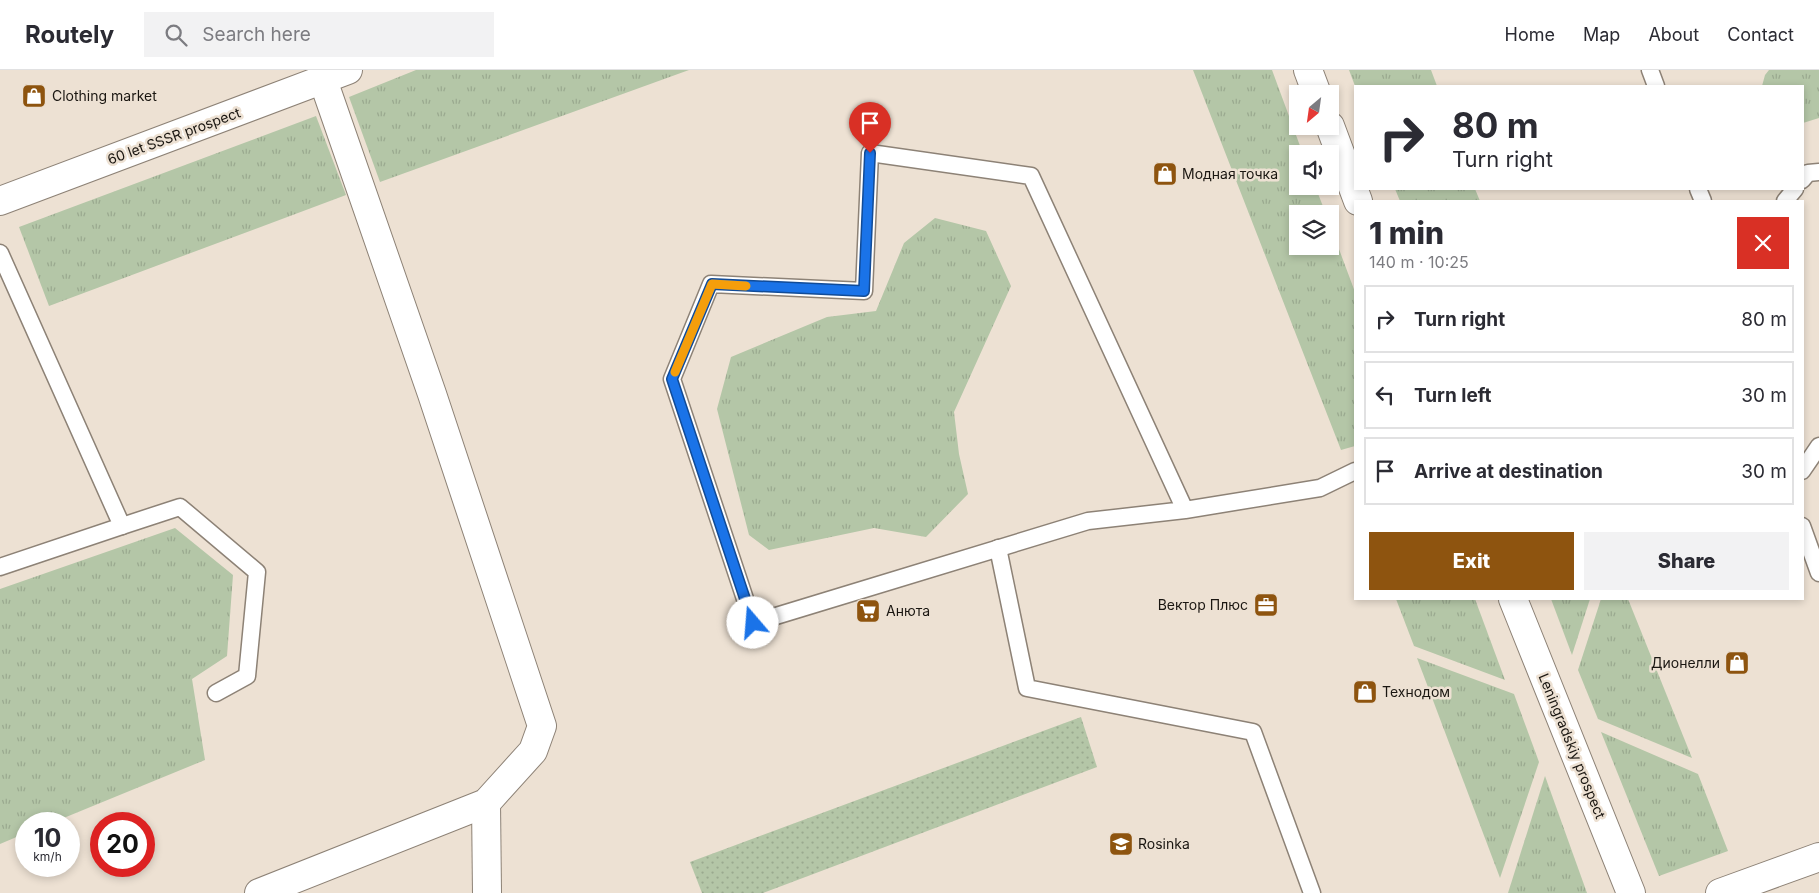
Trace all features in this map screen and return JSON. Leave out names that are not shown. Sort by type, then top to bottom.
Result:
[{"type":"street","name":"60 let SSSR prospect","points":[[0,201],[321,75],[348,70]]},
{"type":"street","points":[[1308,70],[1314,85]]},
{"type":"street","points":[[259,893],[486,802],[533,751],[542,726],[432,394],[321,75]]},
{"type":"street","points":[[1333,135],[1358,200]]},
{"type":"street","name":"Leningradskiy prospect","points":[[1513,600],[1631,893]]},
{"type":"street","points":[[486,802],[487,893]]},
{"type":"street","points":[[1720,893],[1819,857]]},
{"type":"lane","points":[[1650,70],[1656,85]]},
{"type":"lane","points":[[1185,510],[1031,176],[870,153],[864,291],[712,284],[672,379],[753,623],[1088,521],[1185,510],[1320,488],[1354,471]]},
{"type":"lane","points":[[1804,178],[1808,173],[1819,172]]},
{"type":"lane","points":[[1786,200],[1794,190]]},
{"type":"lane","points":[[0,253],[122,526]]},
{"type":"lane","points":[[1804,468],[1819,446]]},
{"type":"lane","points":[[0,568],[180,507],[257,572],[247,676],[216,693]]},
{"type":"lane","points":[[1804,532],[1819,573]]},
{"type":"lane","points":[[998,548],[1027,688],[1253,732],[1312,893]]},
{"type":"green space","points":[[416,70],[689,70],[380,182],[349,97]]},
{"type":"green space","points":[[1193,70],[1272,70],[1289,116],[1289,135],[1296,135],[1300,145],[1289,145],[1289,195],[1319,195],[1322,205],[1289,205],[1289,255],[1339,255],[1339,249],[1354,289],[1354,446],[1341,450]]},
{"type":"green space","points":[[1349,70],[1431,70],[1437,85],[1355,85]]},
{"type":"green space","points":[[1769,70],[1819,70],[1819,118],[1804,123],[1804,85],[1762,85],[1765,75]]},
{"type":"green space","points":[[316,116],[346,195],[49,306],[19,227]]},
{"type":"green space","points":[[1395,190],[1475,190],[1480,200],[1400,200]]},
{"type":"green space","points":[[935,218],[986,231],[1011,286],[954,412],[959,454],[968,494],[926,537],[874,528],[769,550],[749,535],[717,409],[731,357],[827,317],[876,311],[904,243]]},
{"type":"green space","points":[[175,528],[233,575],[227,656],[192,679],[205,760],[78,812],[15,812],[15,838],[0,844],[0,589]]},
{"type":"green space","points":[[1396,600],[1475,600],[1505,680],[1414,646]]},
{"type":"green space","points":[[1551,600],[1590,600],[1572,655]]},
{"type":"green space","points":[[1601,600],[1628,600],[1692,758],[1598,719],[1578,670]]},
{"type":"green space","points":[[1417,658],[1514,694],[1539,762],[1500,878]]},
{"type":"green space","points":[[1081,717],[1097,767],[763,893],[702,893],[690,862]]},
{"type":"green space","points":[[1601,732],[1698,774],[1728,851],[1659,876]]},
{"type":"green space","points":[[1545,776],[1587,893],[1508,893]]},
{"type":"slow traffic","points":[[675,372],[712,284],[746,286]]},
{"type":"place","name":"Сlothing market","points":[[34,96]]},
{"type":"place","name":"Модная точка","points":[[1165,174]]},
{"type":"place","name":"Вектор Плюс","points":[[1266,605]]},
{"type":"place","name":"Анюта","points":[[868,611]]},
{"type":"place","name":"Дионелли","points":[[1737,663]]},
{"type":"place","name":"Технодом","points":[[1365,692]]},
{"type":"place","name":"Rosinka","points":[[1121,844]]},
{"type":"route","points":[[753,623],[672,379],[712,284],[864,291],[870,153]]}]
